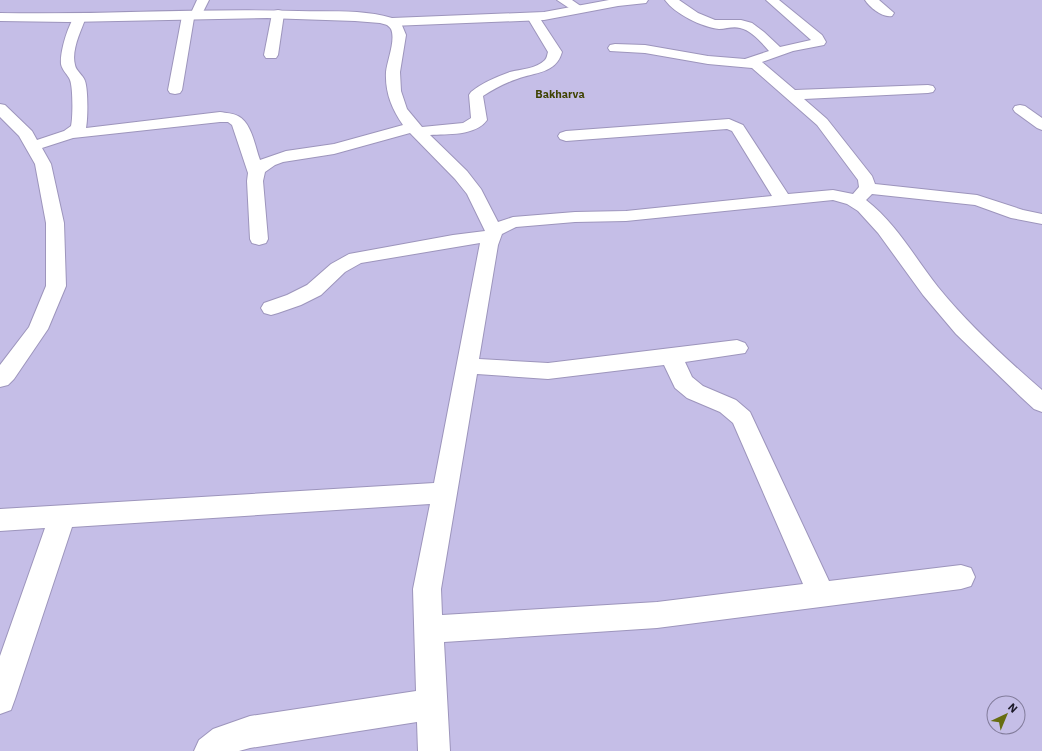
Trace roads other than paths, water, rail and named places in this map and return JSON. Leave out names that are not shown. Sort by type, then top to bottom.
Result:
[{"type":"street","points":[[175,90],[192,15],[202,0]]},
{"type":"street","points":[[563,0],[579,9]]},
{"type":"street","points":[[0,17],[278,14],[355,17],[381,19],[391,22],[533,17],[557,14],[618,2],[642,0]]},
{"type":"street","points":[[671,0],[686,12],[706,21],[720,25],[737,24],[748,26],[778,52]]},
{"type":"street","points":[[747,62],[778,52],[819,42],[817,38],[772,0]]},
{"type":"street","points":[[871,0],[888,13]]},
{"type":"street","points":[[270,55],[278,14]]},
{"type":"street","points":[[33,146],[57,140],[70,134],[78,128],[80,119],[80,93],[78,81],[68,66],[68,56],[69,47],[80,17]]},
{"type":"street","points":[[256,173],[263,165],[279,158],[333,149],[416,130],[467,127],[474,125],[479,120],[476,95],[483,90],[513,76],[548,65],[554,59],[555,52],[533,17]]},
{"type":"street","points":[[391,22],[396,26],[399,35],[393,72],[394,91],[400,109],[416,130],[461,175],[476,193],[493,234]]},
{"type":"street","points":[[615,48],[645,49],[708,60],[747,62],[756,64],[822,122],[837,139],[866,180],[862,195],[863,206],[885,230],[940,303],[982,348],[1042,403]]},
{"type":"street","points":[[792,95],[928,89]]},
{"type":"street","points":[[0,108],[26,134],[43,164],[55,223],[56,286],[38,330],[0,379]]},
{"type":"street","points":[[1020,109],[1042,125]]},
{"type":"street","points":[[70,134],[220,117],[232,118],[239,123],[256,173],[255,181],[259,239]]},
{"type":"street","points":[[566,136],[729,124],[738,128],[783,200]]},
{"type":"street","points":[[434,751],[427,589],[489,245],[493,234],[500,227],[513,222],[575,217],[626,216],[833,195],[977,200],[993,204],[1013,214],[1039,222]]},
{"type":"street","points":[[271,308],[294,300],[314,290],[338,268],[356,258],[493,234]]},
{"type":"street","points":[[467,366],[548,371],[736,348]]},
{"type":"street","points":[[671,356],[683,382],[695,392],[728,406],[742,418],[821,594]]},
{"type":"street","points":[[0,520],[444,493]]},
{"type":"street","points":[[0,699],[62,517]]},
{"type":"street","points":[[429,629],[656,615],[961,577]]},
{"type":"street","points":[[210,751],[224,740],[250,732],[432,704]]},
{"type":"district","name":"Bakharva","points":[[560,94]]}]
